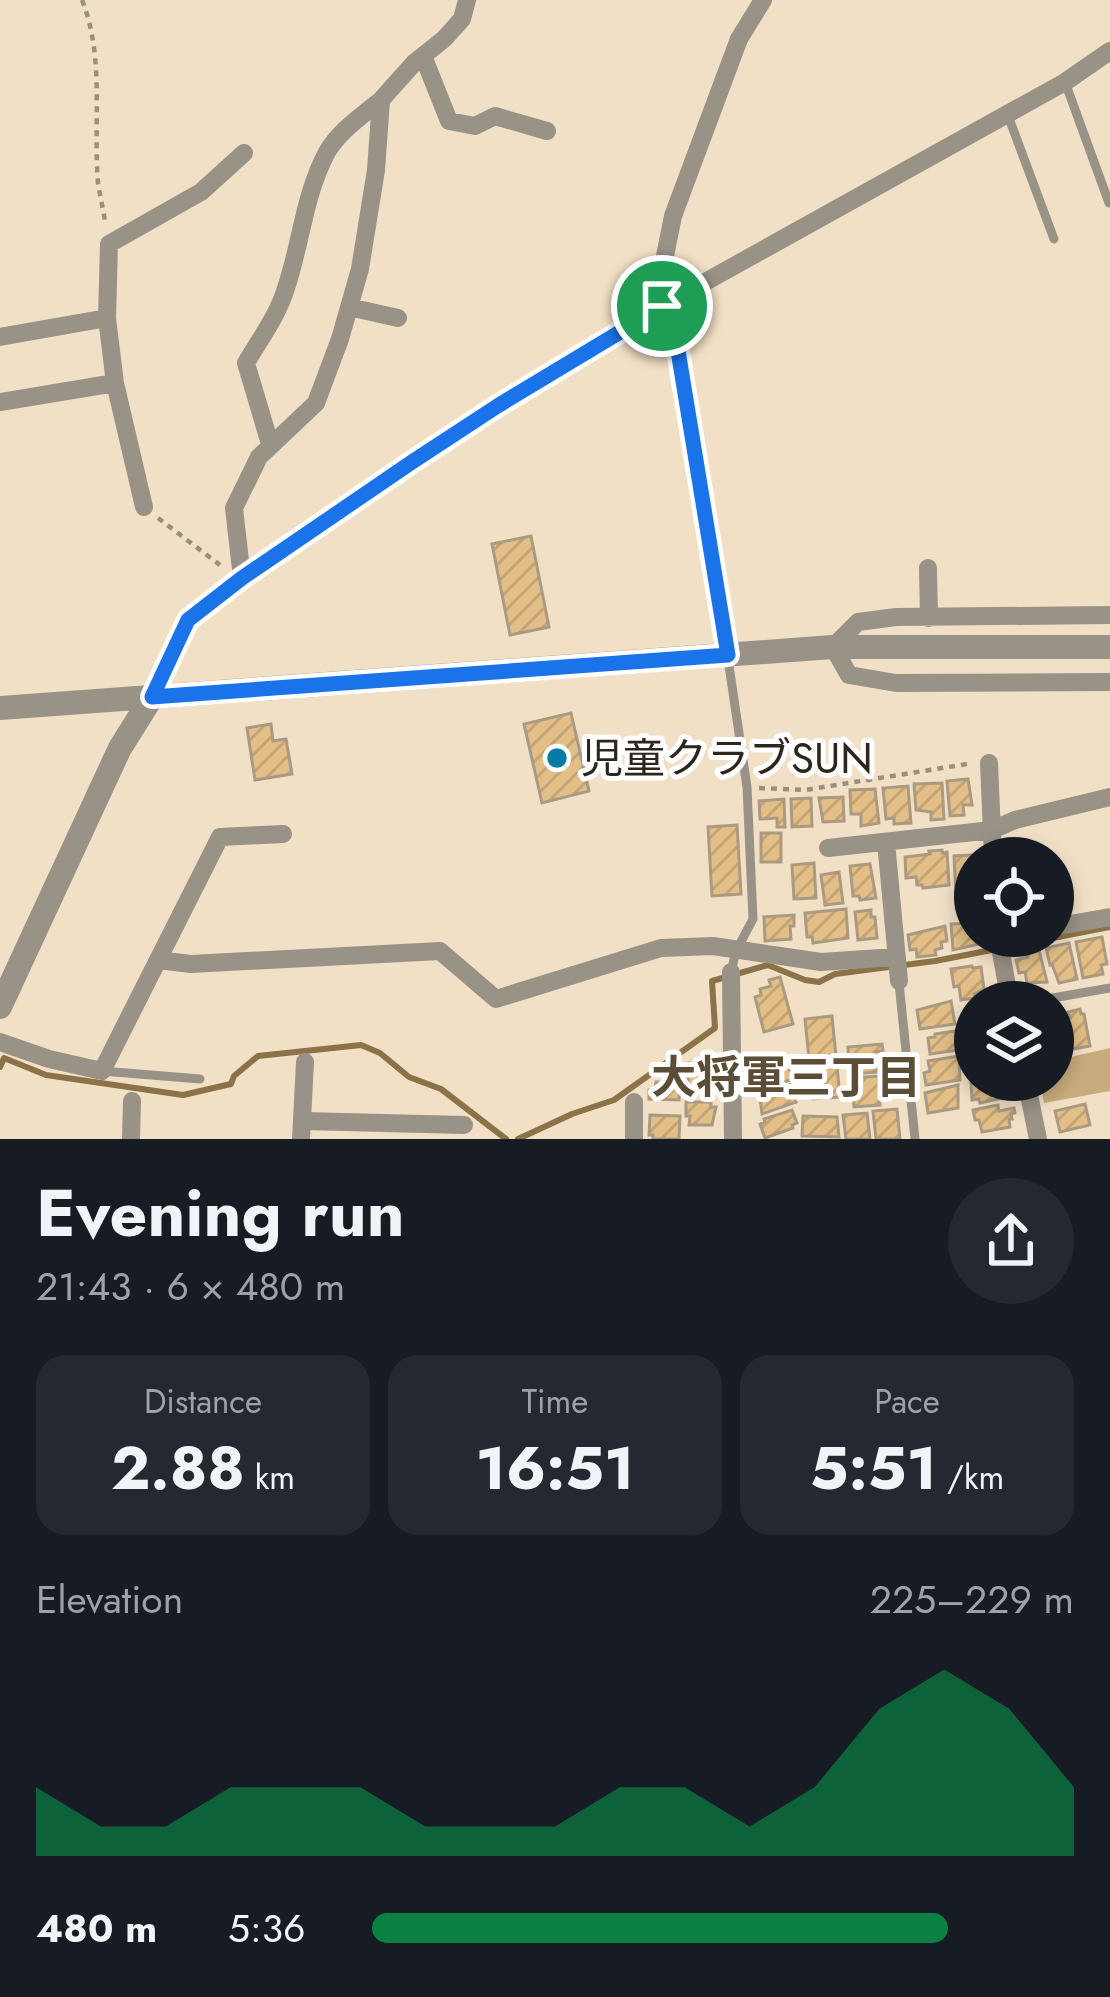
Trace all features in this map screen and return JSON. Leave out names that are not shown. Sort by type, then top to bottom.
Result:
[{"type":"street","points":[[270,444],[245,363],[272,322],[286,289],[304,216],[328,150],[444,39],[462,19],[467,0]]},
{"type":"street","points":[[728,655],[660,281],[673,216],[739,39],[763,0]]},
{"type":"street","points":[[0,1007],[120,748],[152,697],[188,620],[241,573],[499,405],[666,304],[1065,82],[1110,51]]},
{"type":"street","points":[[423,56],[449,121],[475,126],[495,116],[547,130]]},
{"type":"street","points":[[241,573],[235,508],[259,457],[316,403],[349,307],[376,170],[381,100]]},
{"type":"street","points":[[144,507],[115,383],[107,318],[109,244],[201,192],[244,153]]},
{"type":"street","points":[[349,307],[398,318]]},
{"type":"street","points":[[0,337],[107,318]]},
{"type":"street","points":[[0,402],[115,383]]},
{"type":"street","points":[[928,568],[929,618]]},
{"type":"street","points":[[833,647],[857,622],[896,617],[1110,615]]},
{"type":"street","points":[[833,647],[849,675],[896,682],[1110,682]]},
{"type":"street","points":[[0,708],[833,647],[1110,647]]},
{"type":"street","points":[[989,763],[992,837]]},
{"type":"street","points":[[827,848],[992,830],[1110,797]]},
{"type":"street","points":[[0,1042],[102,1071],[220,837],[283,834]]},
{"type":"street","points":[[886,842],[899,981]]},
{"type":"street","points":[[1074,923],[1110,917]]},
{"type":"street","points":[[158,961],[191,964],[440,951],[496,999],[661,948],[712,946],[821,962],[896,958]]},
{"type":"street","points":[[732,981],[733,1139]]},
{"type":"street","points":[[304,1061],[302,1130],[464,1125]]},
{"type":"street","points":[[130,1139],[132,1101]]},
{"type":"street","points":[[1030,1101],[1038,1139]]},
{"type":"street","points":[[634,1102],[634,1139]]},
{"type":"lane","points":[[1065,82],[1109,203]]},
{"type":"lane","points":[[1007,113],[1054,239]]},
{"type":"lane","points":[[728,655],[747,787],[753,919],[736,951],[732,981]]},
{"type":"lane","points":[[899,981],[915,1139]]},
{"type":"lane","points":[[1074,994],[1110,988]]},
{"type":"lane","points":[[102,1071],[200,1079]]},
{"type":"path","points":[[82,0],[96,57],[98,184],[109,244]]},
{"type":"path","points":[[144,507],[228,571],[241,573]]},
{"type":"path","points":[[747,787],[805,790],[989,763]]},
{"type":"shaded area","points":[[1110,1048],[1110,1091],[1074,1098],[1074,1056]]},
{"type":"building","points":[[531,536],[549,627],[510,635],[492,544]]},
{"type":"building","name":"児童クラブSUN","points":[[571,713],[589,791],[542,803],[524,724]]},
{"type":"building","points":[[271,724],[273,741],[286,739],[292,774],[255,780],[247,728]]},
{"type":"building","points":[[968,779],[972,805],[963,805],[964,815],[950,816],[947,781]]},
{"type":"building","points":[[942,783],[944,819],[931,820],[931,812],[916,810],[914,784]]},
{"type":"building","points":[[908,786],[911,823],[894,824],[894,818],[886,819],[883,788]]},
{"type":"building","points":[[875,789],[879,823],[861,826],[861,814],[851,814],[850,790]]},
{"type":"building","points":[[843,797],[844,821],[823,822],[819,798]]},
{"type":"building","points":[[811,798],[812,826],[792,827],[791,799]]},
{"type":"building","points":[[784,799],[785,827],[777,827],[777,818],[760,819],[759,801]]},
{"type":"building","points":[[737,825],[741,894],[712,896],[708,827]]},
{"type":"building","points":[[761,833],[781,833],[781,862],[761,862]]},
{"type":"building","points":[[947,852],[949,885],[923,888],[916,877],[906,878],[905,857]]},
{"type":"building","points":[[814,863],[816,898],[794,899],[792,865]]},
{"type":"building","points":[[870,864],[876,898],[860,900],[853,896],[850,866]]},
{"type":"building","points":[[839,872],[843,903],[825,905],[821,875]]},
{"type":"building","points":[[846,909],[848,938],[813,943],[807,937],[805,913]]},
{"type":"building","points":[[871,910],[877,938],[858,940],[855,912]]},
{"type":"building","points":[[794,915],[791,939],[765,941],[764,917]]},
{"type":"building","points":[[945,926],[947,941],[941,942],[936,955],[917,957],[916,949],[910,950],[908,935]]},
{"type":"building","points":[[1102,937],[1107,964],[1101,965],[1103,974],[1083,978],[1076,942]]},
{"type":"building","points":[[1041,957],[1047,981],[1027,981],[1016,960]]},
{"type":"building","points":[[1048,957],[1072,957],[1077,979],[1058,981]]},
{"type":"building","points":[[981,967],[983,981],[954,981],[954,987],[951,969]]},
{"type":"building","points":[[780,977],[793,1024],[764,1032],[755,997],[761,995],[760,989],[771,986],[769,980]]},
{"type":"building","points":[[951,1001],[954,1024],[920,1029],[917,1010]]},
{"type":"building","points":[[1074,1010],[1084,1014],[1090,1046],[1074,1049]]},
{"type":"building","points":[[832,1016],[840,1097],[813,1099],[805,1019]]},
{"type":"building","points":[[954,1031],[954,1051],[930,1054],[928,1038]]},
{"type":"building","points":[[882,1044],[883,1051],[875,1052],[877,1072],[850,1074],[848,1047]]},
{"type":"building","points":[[954,1057],[954,1081],[926,1085],[928,1061]]},
{"type":"building","points":[[786,1060],[793,1079],[758,1091],[755,1082],[749,1084],[747,1077],[752,1073]]},
{"type":"building","points":[[688,1063],[709,1063],[712,1091],[688,1091]]},
{"type":"building","points":[[674,1068],[680,1069],[679,1100],[649,1099],[649,1090],[655,1090],[656,1082],[666,1082],[666,1074],[673,1074]]},
{"type":"building","points":[[878,1076],[880,1105],[854,1107],[852,1078]]},
{"type":"building","points":[[790,1085],[796,1102],[762,1114],[760,1098]]},
{"type":"building","points":[[954,1086],[958,1108],[928,1113],[925,1093]]},
{"type":"building","points":[[686,1102],[711,1102],[716,1107],[712,1125],[689,1125]]},
{"type":"building","points":[[1085,1104],[1090,1125],[1060,1132],[1055,1111]]},
{"type":"building","points":[[998,1105],[999,1111],[1014,1108],[1010,1127],[982,1132],[973,1110]]},
{"type":"building","points":[[897,1109],[900,1139],[876,1139],[873,1111]]},
{"type":"building","points":[[792,1110],[797,1123],[793,1128],[765,1138],[760,1124],[764,1119]]},
{"type":"building","points":[[867,1113],[870,1139],[846,1139],[843,1115]]},
{"type":"building","points":[[650,1115],[680,1116],[679,1139],[653,1139]]},
{"type":"building","points":[[803,1116],[837,1117],[839,1137],[802,1136]]},
{"type":"waterway","points":[[518,1139],[614,1100],[715,1028],[712,981],[768,965],[819,982],[835,974],[935,961],[1110,927]]},
{"type":"waterway","points":[[0,1067],[4,1058],[46,1075],[183,1095],[231,1084],[258,1056],[361,1045],[380,1053],[409,1077],[441,1089],[506,1139]]},
{"type":"place","name":"児童クラブSUN","points":[[557,758]]},
{"type":"district","name":"大将軍三丁目","points":[[786,1077]]},
{"type":"route","points":[[670,302],[728,655],[152,697],[188,620],[242,578],[499,405],[662,306],[670,302]]}]
